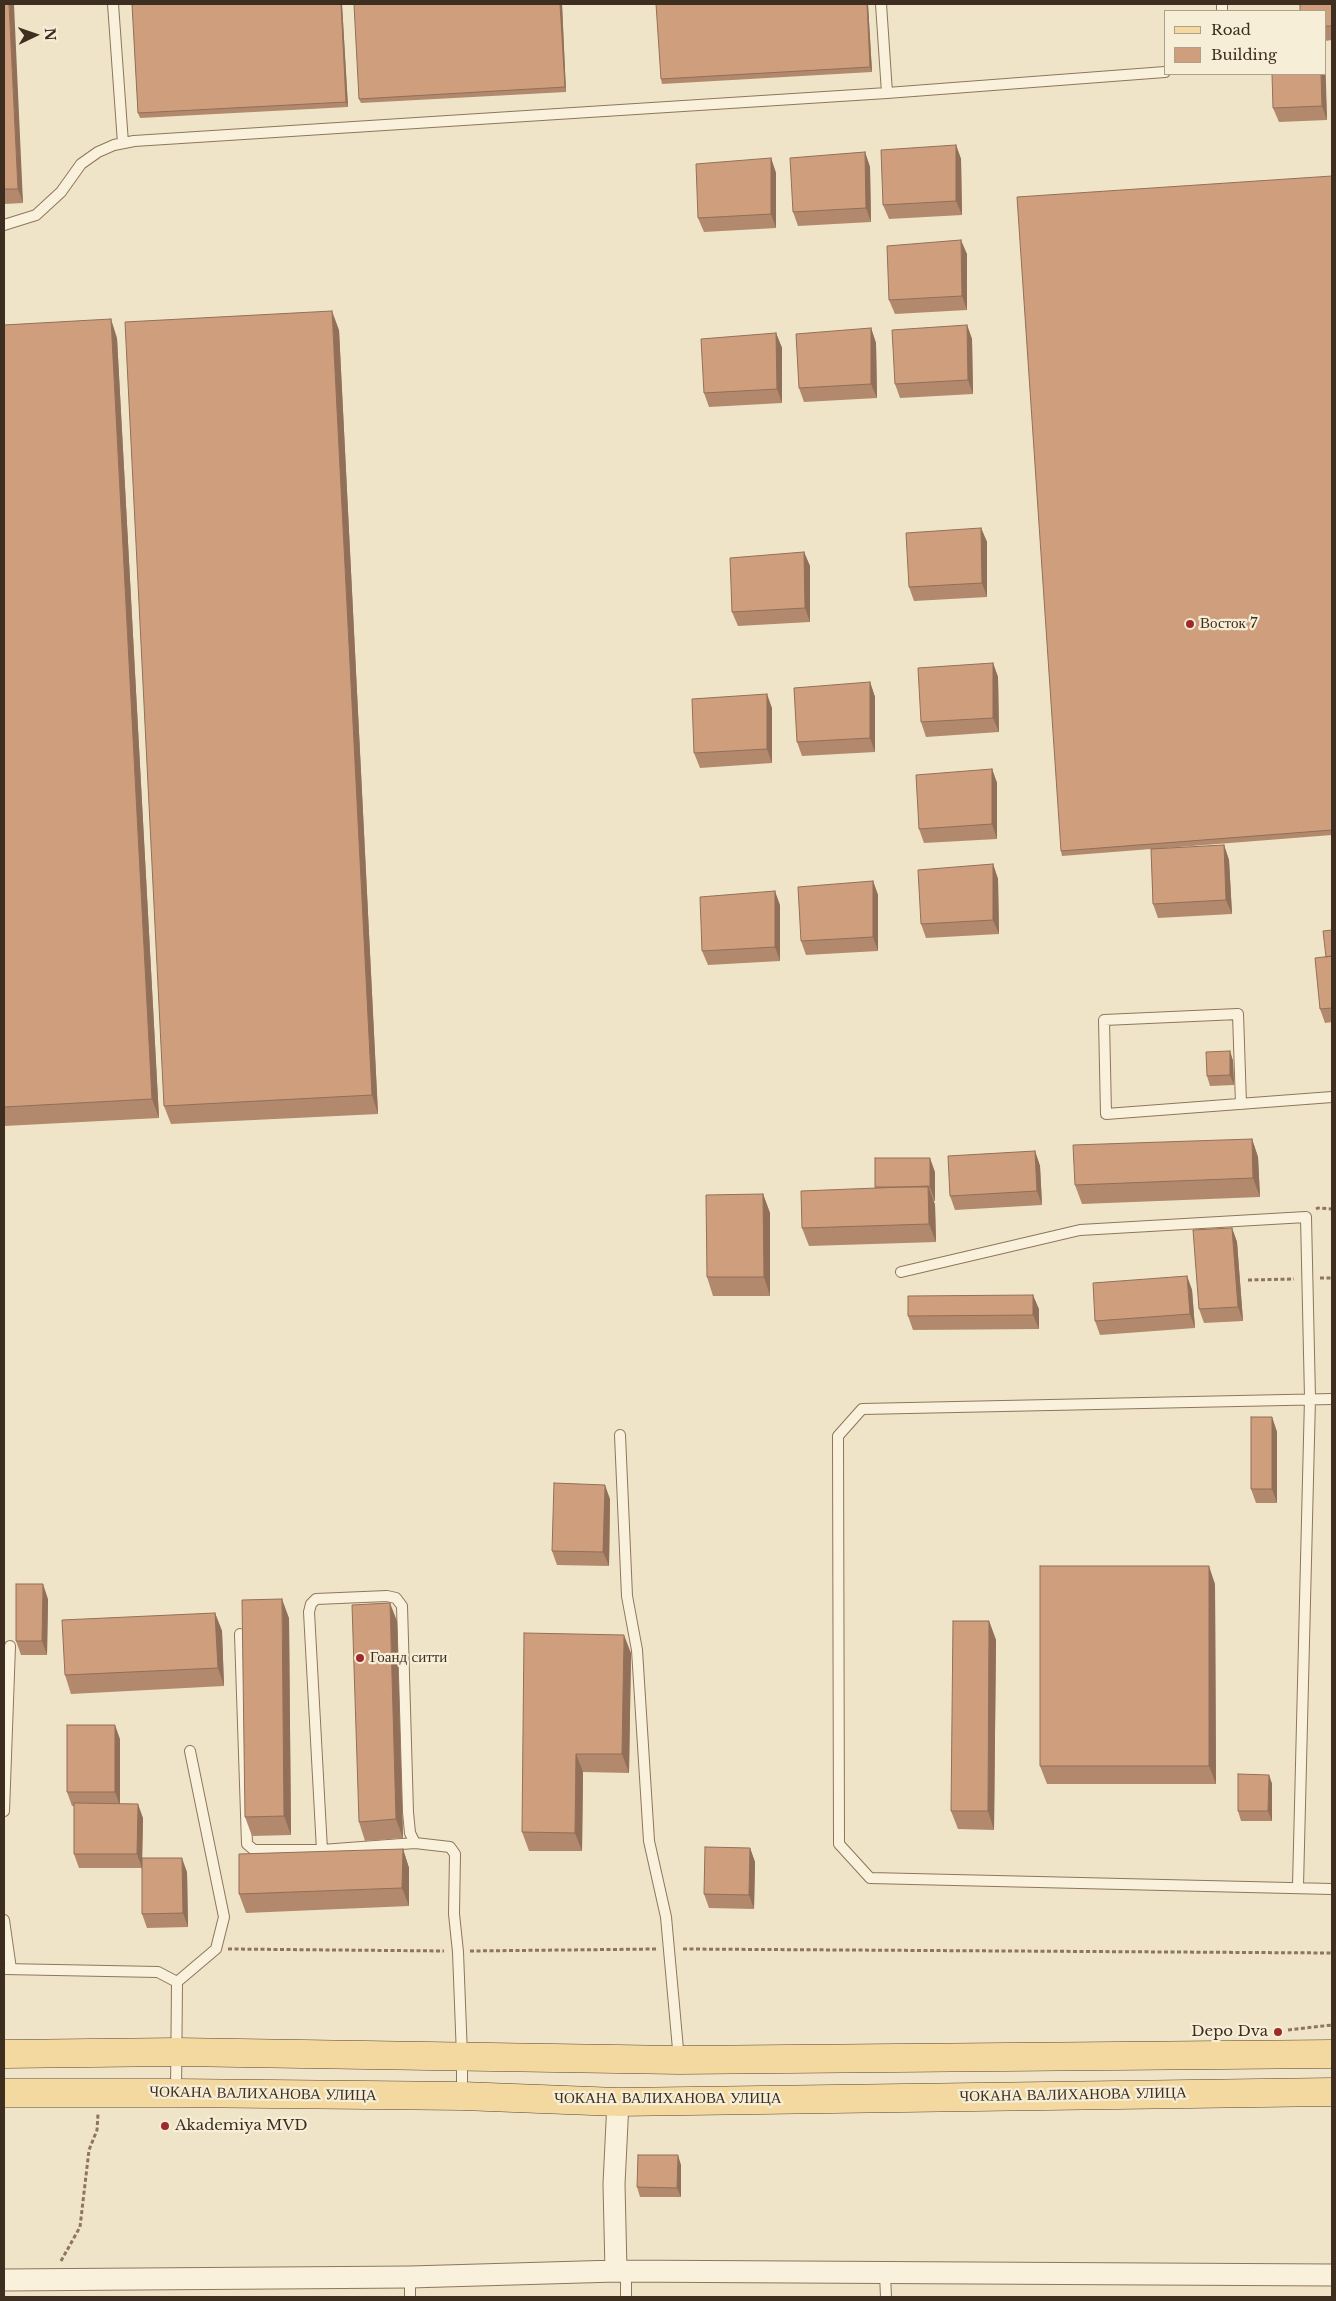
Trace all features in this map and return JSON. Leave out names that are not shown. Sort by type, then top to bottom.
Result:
[{"type":"main road","points":[[4,2054],[177,2052],[679,2060],[1332,2054]]},
{"type":"main road","name":"ЧОКАНА ВАЛИХАНОВА УЛИЦА","points":[[4,2093],[462,2096],[618,2102],[1332,2092]]},
{"type":"street","points":[[618,2102],[614,2184],[621,2272]]},
{"type":"street","points":[[4,2280],[410,2287],[621,2272],[1332,2275]]},
{"type":"lane","points":[[112,4],[123,143]]},
{"type":"lane","points":[[881,4],[887,93]]},
{"type":"lane","points":[[4,226],[36,215],[61,192],[81,164],[98,152],[123,143],[318,128],[887,93],[1164,72]]},
{"type":"lane","points":[[1241,1104],[1238,1014],[1104,1020],[1106,1114],[1241,1104],[1332,1097]]},
{"type":"lane","points":[[901,1272],[1080,1230],[1306,1217],[1310,1398],[1298,1886]]},
{"type":"lane","points":[[1332,1399],[862,1409],[838,1436],[838,1844],[870,1878],[1298,1886],[1332,1889]]},
{"type":"lane","points":[[620,1435],[627,1596],[637,1650],[649,1841],[666,1917],[679,2060]]},
{"type":"lane","points":[[322,1850],[309,1612],[311,1604],[316,1599],[387,1596],[396,1598],[402,1606],[408,1812],[410,1833],[415,1843]]},
{"type":"lane","points":[[240,1634],[247,1844],[254,1850],[322,1850],[415,1843],[443,1845],[450,1847],[454,1854],[454,1914],[458,1952],[462,2096]]},
{"type":"lane","points":[[4,1812],[10,1646]]},
{"type":"lane","points":[[176,2093],[177,1982],[216,1949],[224,1917],[190,1752]]},
{"type":"lane","points":[[4,1920],[7,1969],[158,1972],[177,1982]]},
{"type":"lane","points":[[621,2272],[626,2297]]},
{"type":"lane","points":[[886,2274],[886,2297]]},
{"type":"path","points":[[1248,1280],[1332,1278]]},
{"type":"path","points":[[216,1949],[458,1952],[669,1948],[1332,1953]]},
{"type":"path","points":[[1287,2030],[1332,2025]]},
{"type":"path","points":[[47,2280],[59,2264],[80,2227],[90,2150],[97,2130],[100,2093]]},
{"type":"building","points":[[4,4],[9,4],[18,189],[4,189]]},
{"type":"building","points":[[132,4],[341,4],[346,102],[138,113]]},
{"type":"building","points":[[354,4],[560,4],[565,87],[359,99]]},
{"type":"building","points":[[656,4],[867,4],[870,67],[661,79]]},
{"type":"building","points":[[1300,4],[1332,4],[1332,26],[1326,26],[1326,10],[1300,10]]},
{"type":"building","points":[[1272,75],[1321,75],[1322,106],[1273,108]]},
{"type":"building","points":[[956,145],[956,201],[883,205],[881,150]]},
{"type":"building","points":[[865,152],[866,208],[793,212],[790,158]]},
{"type":"building","points":[[771,158],[771,214],[698,218],[696,164]]},
{"type":"building","name":"Восток 7","points":[[1332,176],[1332,830],[1061,851],[1017,197]]},
{"type":"building","points":[[961,240],[962,296],[889,300],[887,246]]},
{"type":"building","points":[[332,311],[372,1095],[164,1106],[125,322]]},
{"type":"building","points":[[111,319],[152,1099],[4,1107],[4,325]]},
{"type":"building","points":[[967,325],[968,380],[895,384],[892,330]]},
{"type":"building","points":[[871,328],[871,384],[799,388],[796,334]]},
{"type":"building","points":[[776,333],[777,389],[704,393],[701,339]]},
{"type":"building","points":[[981,528],[982,583],[909,587],[906,533]]},
{"type":"building","points":[[804,552],[805,608],[732,612],[730,558]]},
{"type":"building","points":[[993,663],[993,718],[921,722],[918,668]]},
{"type":"building","points":[[870,682],[870,738],[797,742],[794,688]]},
{"type":"building","points":[[767,694],[767,749],[694,753],[692,699]]},
{"type":"building","points":[[992,769],[992,824],[919,829],[916,775]]},
{"type":"building","points":[[1224,845],[1226,900],[1153,904],[1151,849]]},
{"type":"building","points":[[993,864],[993,920],[921,924],[918,870]]},
{"type":"building","points":[[873,881],[873,937],[801,941],[798,887]]},
{"type":"building","points":[[775,891],[775,947],[702,951],[700,897]]},
{"type":"building","points":[[1332,930],[1332,956],[1326,957],[1323,931]]},
{"type":"building","points":[[1332,956],[1332,1008],[1320,1009],[1315,958]]},
{"type":"building","points":[[1230,1051],[1230,1075],[1207,1076],[1206,1052]]},
{"type":"building","points":[[1252,1139],[1253,1178],[1075,1185],[1073,1145]]},
{"type":"building","points":[[1035,1151],[1037,1191],[950,1196],[948,1156]]},
{"type":"building","points":[[875,1158],[930,1158],[930,1187],[875,1187]]},
{"type":"building","points":[[928,1186],[929,1224],[802,1228],[801,1191]]},
{"type":"building","points":[[763,1194],[764,1277],[707,1277],[706,1195]]},
{"type":"building","points":[[1232,1228],[1238,1307],[1199,1309],[1193,1230]]},
{"type":"building","points":[[1187,1276],[1190,1314],[1095,1321],[1093,1283]]},
{"type":"building","points":[[1033,1295],[1033,1315],[908,1316],[908,1296]]},
{"type":"building","points":[[1251,1417],[1272,1417],[1272,1489],[1251,1489]]},
{"type":"building","points":[[554,1483],[605,1485],[603,1552],[552,1551]]},
{"type":"building","points":[[1040,1566],[1209,1566],[1209,1766],[1040,1766]]},
{"type":"building","points":[[16,1584],[43,1584],[42,1641],[16,1641]]},
{"type":"building","points":[[282,1599],[284,1816],[245,1817],[242,1600]]},
{"type":"building","points":[[390,1603],[396,1819],[359,1822],[352,1605]]},
{"type":"building","points":[[215,1613],[218,1668],[65,1675],[62,1620]]},
{"type":"building","points":[[953,1621],[989,1621],[988,1811],[951,1811]]},
{"type":"building","points":[[524,1633],[624,1635],[622,1754],[576,1754],[575,1833],[522,1832]]},
{"type":"building","points":[[67,1725],[115,1725],[115,1792],[67,1792]]},
{"type":"building","points":[[1238,1774],[1269,1775],[1268,1811],[1238,1811]]},
{"type":"building","points":[[74,1803],[138,1804],[137,1854],[74,1854]]},
{"type":"building","points":[[705,1847],[750,1848],[749,1895],[704,1894]]},
{"type":"building","points":[[403,1849],[402,1888],[239,1894],[239,1854]]},
{"type":"building","points":[[142,1858],[182,1858],[183,1913],[142,1914]]},
{"type":"building","points":[[638,2155],[678,2155],[677,2188],[637,2187]]},
{"type":"place","name":"Восток 7","points":[[1190,624]]},
{"type":"place","name":"Гоанд ситти","points":[[360,1658]]},
{"type":"place","name":"Depo Dva","points":[[1278,2032]]},
{"type":"place","name":"Akademiya MVD","points":[[165,2126]]}]
